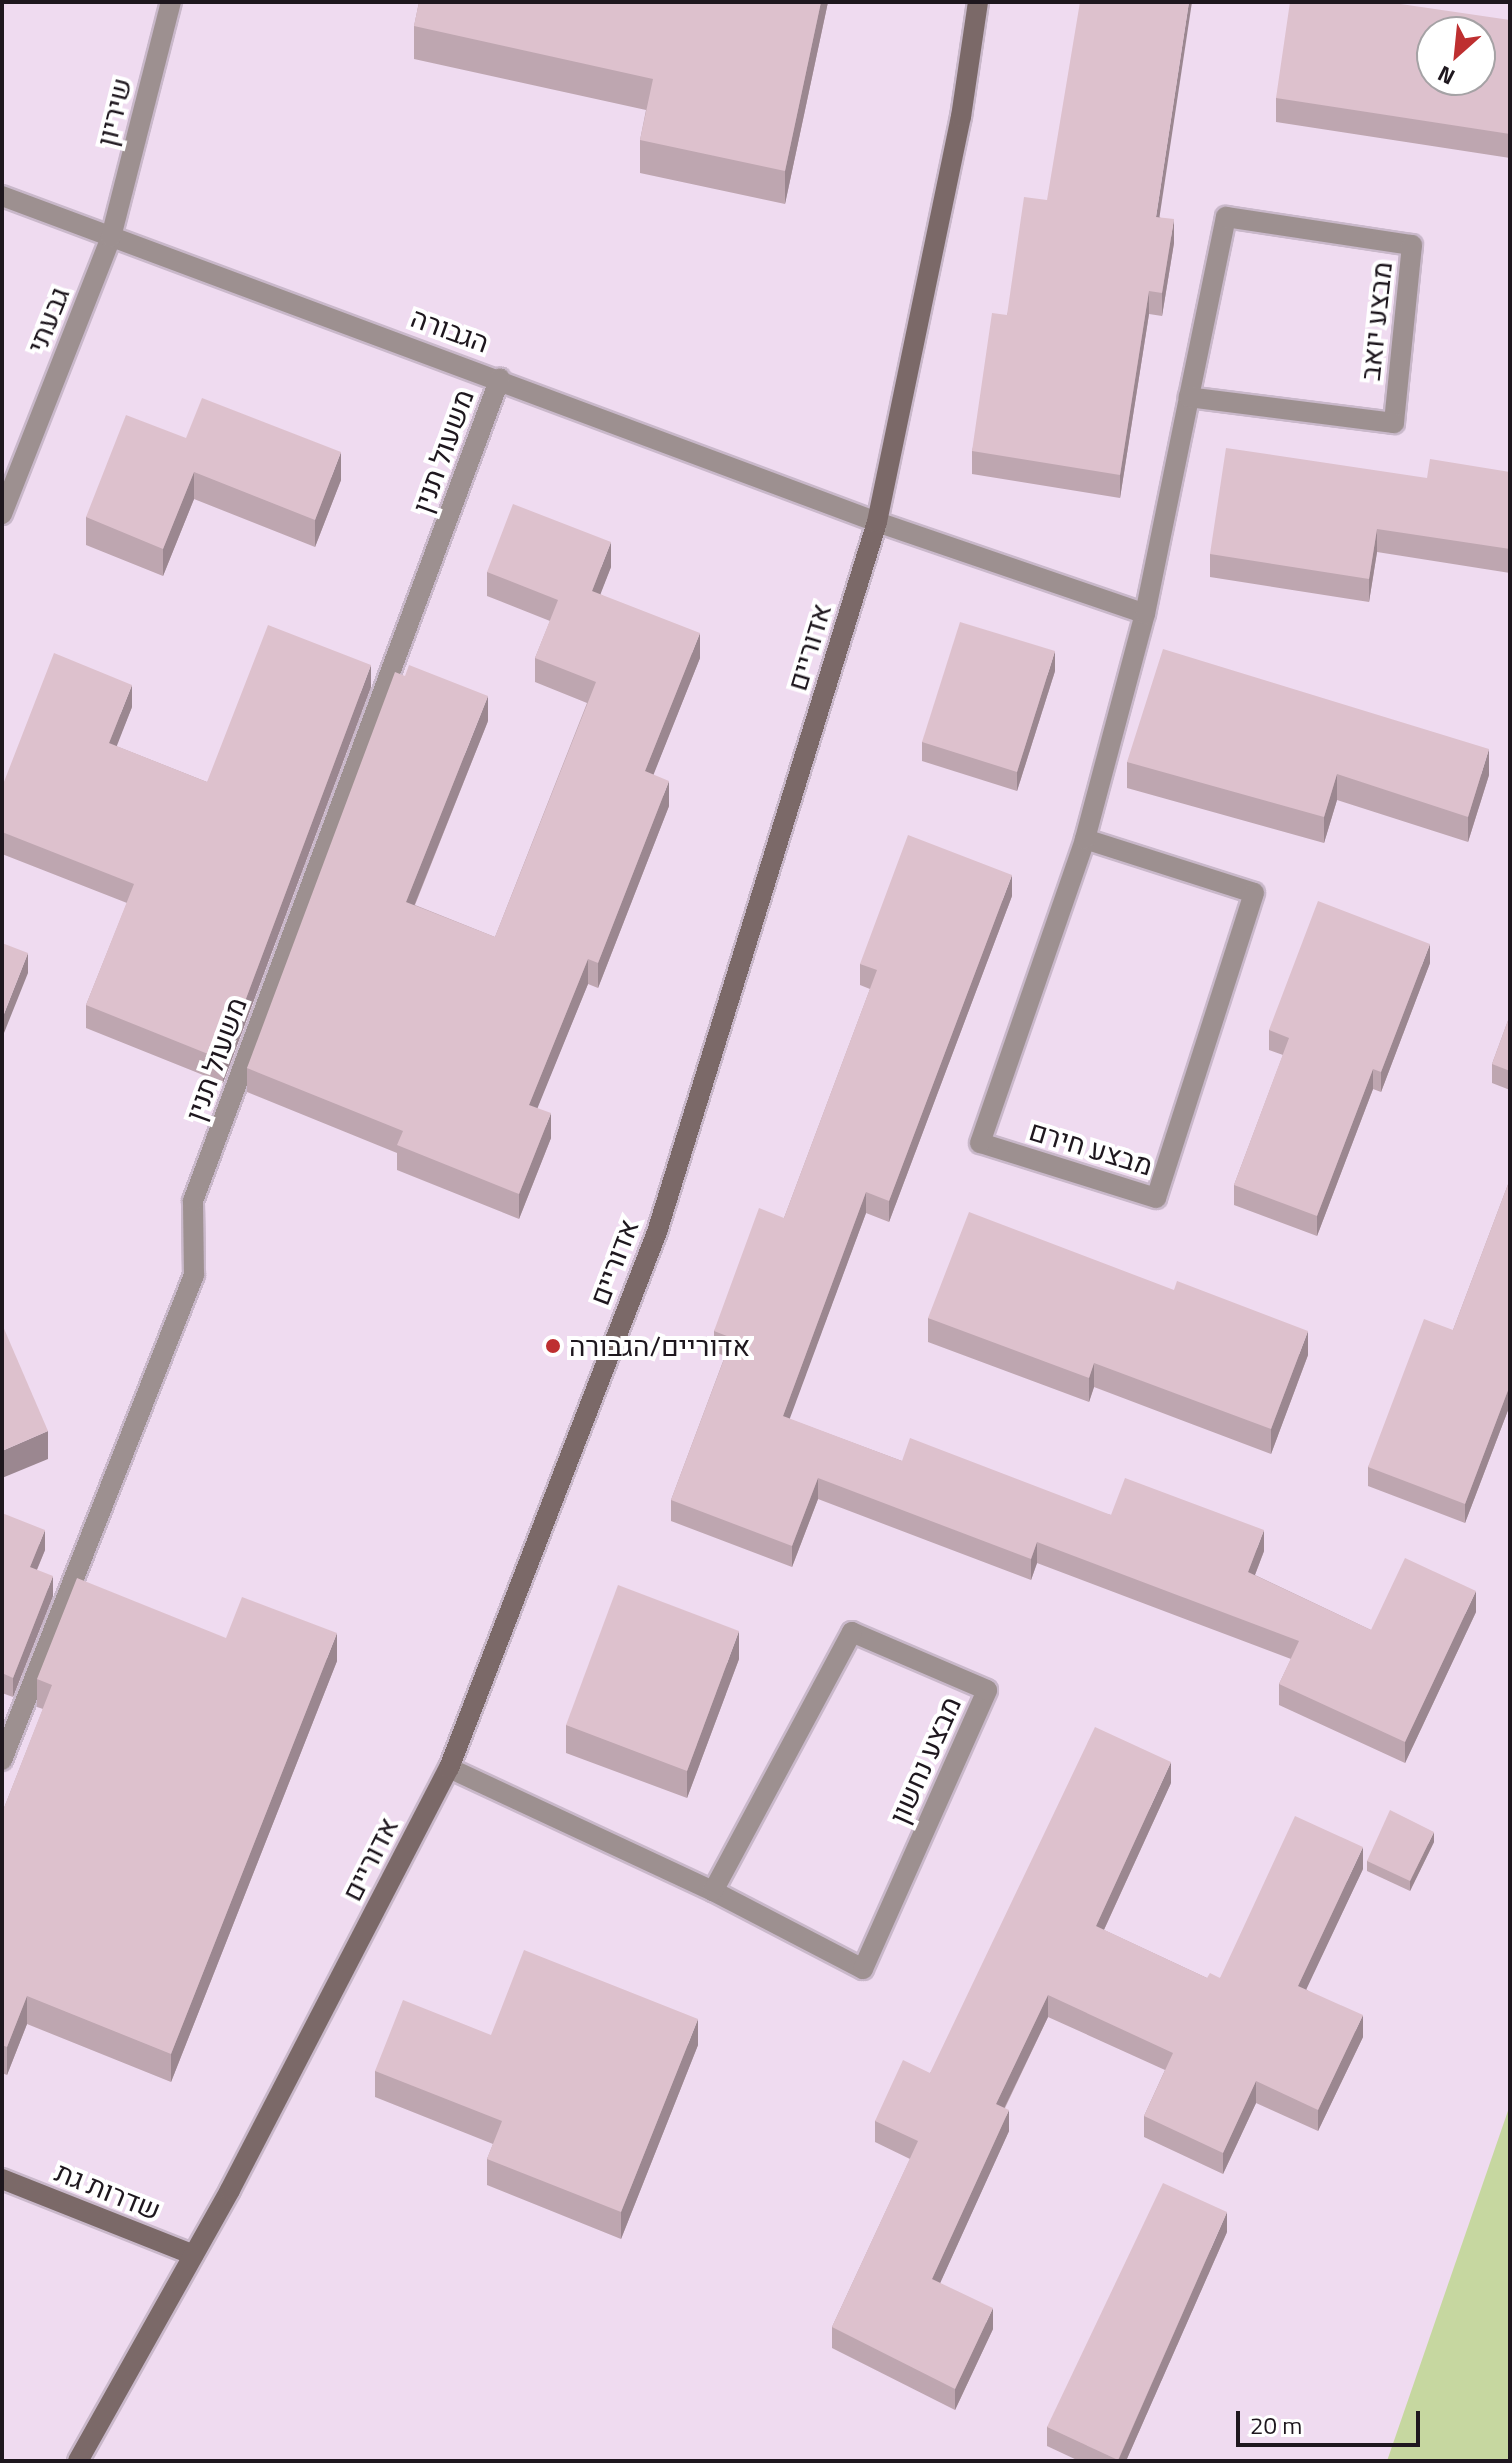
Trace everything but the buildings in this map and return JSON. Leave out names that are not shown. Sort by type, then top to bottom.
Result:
[{"type":"street","name":"שיריון","points":[[111,237],[171,2]]},
{"type":"street","name":"אדוריים","points":[[78,2461],[194,2255],[449,1768],[657,1232],[877,522],[961,117],[978,2]]},
{"type":"street","name":"הגבורה","points":[[2,196],[500,378],[877,522],[1145,614]]},
{"type":"street","name":"מבצע יואב","points":[[1145,614],[1189,397],[1226,217],[1412,245],[1394,423],[1189,397]]},
{"type":"street","name":"גבעתי","points":[[2,514],[111,237]]},
{"type":"street","name":"משעול תנין","points":[[2,1760],[194,1275],[193,1201],[500,378]]},
{"type":"street","name":"מבצע חירם","points":[[1085,839],[1254,893],[1156,1198],[980,1143],[1085,839],[1145,614]]},
{"type":"street","name":"מבצע נחשון","points":[[449,1768],[713,1891],[863,1969],[987,1690],[852,1632],[713,1891]]},
{"type":"street","name":"שדרות גת","points":[[2,2179],[194,2255]]},
{"type":"green space","points":[[1510,2105],[1510,2461],[1387,2461]]},
{"type":"place","name":"אדוריים/הגבורה","points":[[553,1346]]}]
